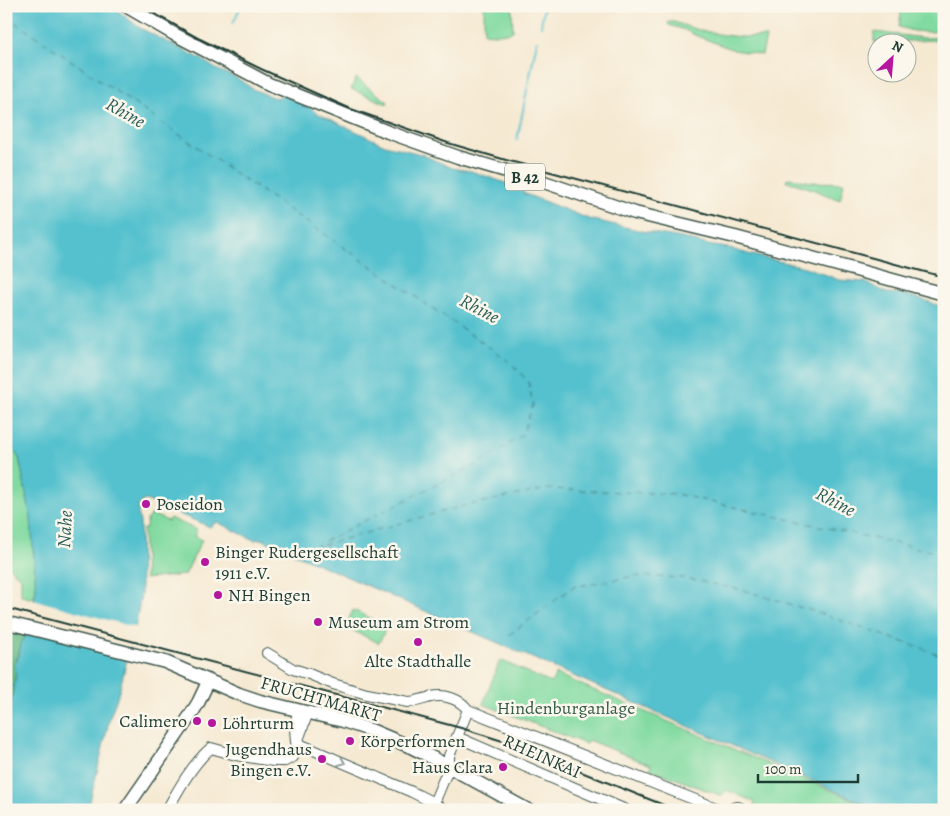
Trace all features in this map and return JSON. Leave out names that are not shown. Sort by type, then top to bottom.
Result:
[{"type":"main road","name":"B 42","points":[[126,6],[174,34],[269,84],[397,135],[635,213],[735,237],[944,294]]},
{"type":"main road","name":"FRUCHTMARKT","points":[[6,624],[171,664],[208,682],[246,697],[353,724],[382,734],[450,767],[528,810]]},
{"type":"main road","points":[[125,810],[190,716],[208,682]]},
{"type":"street","points":[[267,653],[293,669],[351,690],[408,702],[432,697],[445,697],[457,700],[464,704],[468,710],[721,810]]},
{"type":"street","points":[[434,803],[450,767],[449,756],[468,710]]},
{"type":"street","points":[[167,810],[199,761],[211,748],[236,755],[273,761],[285,761],[293,756],[303,711]]},
{"type":"street","name":"RHEINKAI","points":[[457,737],[613,807],[626,810]]},
{"type":"street","points":[[297,744],[350,765],[434,803],[444,810]]},
{"type":"street","points":[[731,810],[738,807],[744,810]]},
{"type":"green space","points":[[484,6],[512,6],[513,31],[502,34],[484,33]]},
{"type":"green space","points":[[902,6],[944,6],[944,31],[913,31],[899,27]]},
{"type":"green space","points":[[669,22],[723,35],[766,37],[762,55],[734,50],[669,25]]},
{"type":"green space","points":[[918,37],[944,37],[944,40],[918,41]]},
{"type":"green space","points":[[356,78],[388,102],[387,104],[351,89]]},
{"type":"green space","points":[[789,178],[811,182],[844,183],[840,200],[786,181]]},
{"type":"green space","points":[[6,438],[19,458],[31,518],[36,591],[34,597],[29,598],[21,595],[21,578],[6,564]]},
{"type":"green space","points":[[151,515],[168,521],[170,518],[197,530],[194,536],[202,540],[185,575],[145,579],[143,529],[146,528],[147,519]]},
{"type":"green space","points":[[353,610],[387,626],[379,643],[345,627]]},
{"type":"green space","points":[[14,631],[26,634],[15,664],[16,673],[6,736],[6,638],[8,634]]},
{"type":"green space","name":"Hindenburganlage","points":[[500,660],[551,683],[556,674],[877,810],[758,810],[754,806],[755,802],[726,790],[722,796],[650,769],[651,765],[588,740],[586,744],[483,704]]},
{"type":"water","points":[[6,6],[112,6],[140,28],[201,59],[253,89],[272,97],[277,98],[282,95],[309,106],[315,112],[385,145],[421,154],[452,168],[471,171],[523,189],[523,193],[589,219],[728,248],[805,267],[839,280],[865,282],[887,293],[903,294],[944,308],[944,810],[879,810],[261,539],[254,540],[217,522],[210,527],[146,500],[140,503],[138,509],[140,522],[141,594],[136,623],[119,692],[110,717],[88,810],[6,810],[6,736],[16,673],[15,664],[25,637],[36,591],[31,518],[19,458],[6,438]]},
{"type":"pier","points":[[31,599],[137,628],[132,649],[26,621]]},
{"type":"waterway","points":[[541,26],[544,6]]},
{"type":"waterway","points":[[233,23],[240,8]]},
{"type":"waterway","points":[[517,140],[537,41]]},
{"type":"ferry route","points":[[6,16],[508,360],[528,381],[533,405],[522,435],[485,460],[309,549]]},
{"type":"ferry route","points":[[312,548],[459,507],[547,489],[676,494],[944,554]]},
{"type":"ferry route","points":[[509,635],[573,587],[635,576],[684,578],[746,591],[813,611],[944,656]]},
{"type":"railway","points":[[141,6],[200,39],[261,69],[351,109],[448,143],[944,277]]},
{"type":"railway","points":[[6,608],[461,728],[509,743],[676,810]]},
{"type":"place","name":"Poseidon","points":[[146,504]]},
{"type":"place","name":"Binger Rudergesellschaft 1911 e.V.","points":[[205,562]]},
{"type":"place","name":"NH Bingen","points":[[218,595]]},
{"type":"place","name":"Museum am Strom","points":[[318,622]]},
{"type":"place","name":"Alte Stadthalle","points":[[418,642]]},
{"type":"place","name":"Calimero","points":[[197,721]]},
{"type":"place","name":"Löhrturm","points":[[212,723]]},
{"type":"place","name":"Körperformen","points":[[350,741]]},
{"type":"place","name":"Jugendhaus Bingen e.V.","points":[[322,759]]},
{"type":"place","name":"Haus Clara","points":[[503,767]]},
{"type":"water label","name":"Rhine","points":[[126,112]]},
{"type":"water label","name":"Rhine","points":[[480,308]]},
{"type":"water label","name":"Rhine","points":[[836,501]]},
{"type":"water label","name":"Nahe","points":[[64,529]]}]
